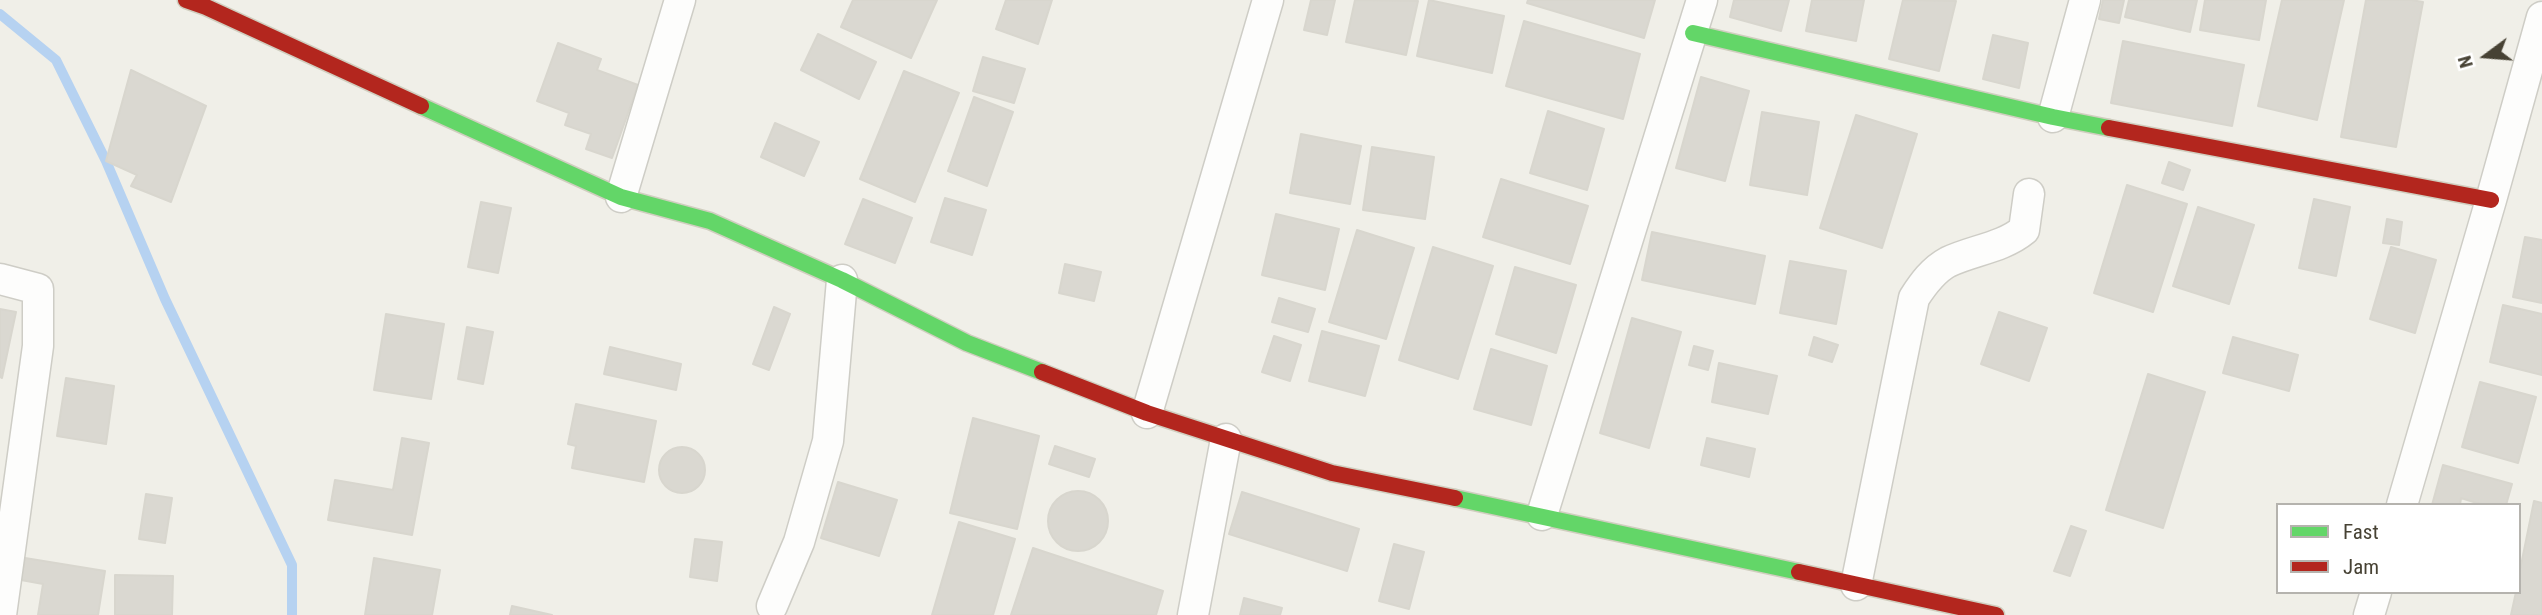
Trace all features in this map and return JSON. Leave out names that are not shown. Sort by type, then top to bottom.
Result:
[{"type":"main road","points":[[199,2],[621,197],[710,221],[842,280],[967,343],[1147,413],[1332,473],[1542,515],[1996,615]]},
{"type":"main road","points":[[1693,33],[2053,117],[2491,200]]},
{"type":"street","points":[[621,197],[680,0]]},
{"type":"street","points":[[1147,413],[1268,0]]},
{"type":"street","points":[[1542,515],[1702,0]]},
{"type":"street","points":[[2053,117],[2085,0]]},
{"type":"street","points":[[2403,503],[2542,18]]},
{"type":"street","points":[[1856,585],[1914,298],[1928,277],[1946,263],[2012,240],[2024,230],[2029,194]]},
{"type":"street","points":[[0,279],[38,289],[38,346],[1,615]]},
{"type":"street","points":[[772,606],[799,542],[828,441],[842,280]]},
{"type":"street","points":[[1193,615],[1226,439]]},
{"type":"street","points":[[2370,615],[2375,594]]},
{"type":"building","points":[[853,0],[937,0],[911,58],[841,27]]},
{"type":"building","points":[[1006,0],[1052,0],[1038,44],[996,29]]},
{"type":"building","points":[[1311,0],[1335,0],[1327,35],[1304,30]]},
{"type":"building","points":[[1355,0],[1418,1],[1406,55],[1346,42]]},
{"type":"building","points":[[1429,0],[1504,16],[1492,73],[1417,56]]},
{"type":"building","points":[[1528,0],[1655,0],[1644,38],[1527,3]]},
{"type":"building","points":[[1734,0],[1789,0],[1781,31],[1730,17]]},
{"type":"building","points":[[1812,0],[1864,0],[1856,41],[1806,31]]},
{"type":"building","points":[[1903,0],[1956,1],[1939,71],[1889,59]]},
{"type":"building","points":[[2103,0],[2124,0],[2119,23],[2099,19]]},
{"type":"building","points":[[2129,0],[2197,0],[2190,32],[2125,17]]},
{"type":"building","points":[[2205,0],[2266,0],[2259,40],[2200,30]]},
{"type":"building","points":[[2282,0],[2344,0],[2317,120],[2258,106]]},
{"type":"building","points":[[2366,0],[2423,2],[2396,147],[2341,137]]},
{"type":"building","points":[[1524,21],[1640,54],[1623,119],[1506,86]]},
{"type":"building","points":[[818,34],[876,62],[859,99],[801,70]]},
{"type":"building","points":[[1993,35],[2028,43],[2019,88],[1983,79]]},
{"type":"building","points":[[2123,41],[2244,65],[2232,126],[2111,103]]},
{"type":"building","points":[[558,43],[601,59],[597,70],[638,85],[612,158],[586,149],[591,134],[565,125],[569,113],[537,101]]},
{"type":"building","points":[[983,57],[1025,69],[1014,103],[973,91]]},
{"type":"building","points":[[131,70],[206,106],[171,202],[131,186],[137,175],[106,161]]},
{"type":"building","points":[[904,71],[959,93],[915,202],[860,179]]},
{"type":"building","points":[[1701,77],[1749,91],[1725,181],[1676,168]]},
{"type":"building","points":[[974,97],[1013,112],[987,186],[948,171]]},
{"type":"building","points":[[1548,111],[1604,129],[1587,190],[1530,173]]},
{"type":"building","points":[[1762,112],[1819,122],[1807,195],[1750,185]]},
{"type":"building","points":[[1856,115],[1917,134],[1882,248],[1820,228]]},
{"type":"building","points":[[775,123],[819,142],[804,176],[761,157]]},
{"type":"building","points":[[1301,134],[1361,146],[1350,204],[1290,193]]},
{"type":"building","points":[[1372,147],[1434,157],[1425,219],[1363,210]]},
{"type":"building","points":[[2169,162],[2190,170],[2183,190],[2162,183]]},
{"type":"building","points":[[1501,179],[1588,206],[1570,264],[1483,237]]},
{"type":"building","points":[[2127,185],[2187,204],[2153,312],[2094,293]]},
{"type":"building","points":[[945,198],[986,210],[972,255],[931,242]]},
{"type":"building","points":[[863,199],[912,218],[895,263],[845,244]]},
{"type":"building","points":[[2314,199],[2350,207],[2336,276],[2299,268]]},
{"type":"building","points":[[481,202],[511,208],[498,273],[468,267]]},
{"type":"building","points":[[2198,207],[2254,225],[2229,304],[2173,286]]},
{"type":"building","points":[[1276,214],[1339,229],[1325,290],[1262,275]]},
{"type":"building","points":[[2387,219],[2402,222],[2399,245],[2383,243]]},
{"type":"building","points":[[1357,230],[1414,248],[1386,339],[1329,322]]},
{"type":"building","points":[[1652,232],[1765,256],[1755,304],[1642,280]]},
{"type":"building","points":[[2525,237],[2542,240],[2542,303],[2513,297]]},
{"type":"building","points":[[1433,247],[1493,266],[1458,379],[1399,360]]},
{"type":"building","points":[[2391,247],[2436,260],[2415,333],[2370,319]]},
{"type":"building","points":[[1790,261],[1846,271],[1836,324],[1780,313]]},
{"type":"building","points":[[1065,264],[1101,272],[1094,301],[1059,293]]},
{"type":"building","points":[[1515,267],[1576,285],[1556,353],[1496,334]]},
{"type":"building","points":[[1279,298],[1315,309],[1308,332],[1272,322]]},
{"type":"building","points":[[2503,305],[2542,314],[2542,375],[2490,362]]},
{"type":"building","points":[[774,307],[790,314],[769,370],[753,364]]},
{"type":"building","points":[[0,309],[16,312],[2,378],[0,377]]},
{"type":"building","points":[[1999,312],[2047,328],[2029,381],[1981,364]]},
{"type":"building","points":[[386,314],[444,324],[431,399],[374,390]]},
{"type":"building","points":[[1632,318],[1681,332],[1649,448],[1600,433]]},
{"type":"building","points":[[467,327],[493,332],[483,384],[458,379]]},
{"type":"building","points":[[1322,331],[1379,346],[1365,396],[1309,381]]},
{"type":"building","points":[[1274,336],[1301,345],[1290,381],[1262,372]]},
{"type":"building","points":[[1814,337],[1838,345],[1832,362],[1809,355]]},
{"type":"building","points":[[2233,337],[2298,355],[2289,391],[2223,373]]},
{"type":"building","points":[[1694,346],[1713,351],[1708,370],[1689,365]]},
{"type":"building","points":[[610,347],[681,364],[676,390],[604,374]]},
{"type":"building","points":[[1491,349],[1547,366],[1531,425],[1474,409]]},
{"type":"building","points":[[1719,363],[1777,376],[1768,414],[1712,402]]},
{"type":"building","points":[[2148,374],[2205,392],[2163,528],[2106,510]]},
{"type":"building","points":[[66,378],[114,386],[106,444],[57,436]]},
{"type":"building","points":[[2480,382],[2536,397],[2518,463],[2462,447]]},
{"type":"building","points":[[576,404],[656,421],[644,482],[572,468],[576,446],[568,444]]},
{"type":"building","points":[[973,418],[1039,436],[1017,529],[950,513]]},
{"type":"building","points":[[402,438],[429,443],[412,535],[328,520],[335,480],[393,490]]},
{"type":"building","points":[[1707,438],[1755,449],[1749,477],[1701,465]]},
{"type":"building","points":[[1055,446],[1095,459],[1089,477],[1049,464]]},
{"type":"building","points":[[682,447],[699,453],[705,470],[699,487],[682,493],[665,487],[659,470],[665,453]]},
{"type":"building","points":[[2443,465],[2512,484],[2507,503],[2477,503],[2461,498],[2460,503],[2433,503]]},
{"type":"building","points":[[838,482],[897,500],[879,556],[821,538]]},
{"type":"building","points":[[1072,491],[1084,491],[1103,504],[1108,521],[1106,533],[1095,546],[1084,551],[1072,551],[1053,538],[1048,527],[1048,515],[1061,496]]},
{"type":"building","points":[[1242,492],[1359,529],[1347,571],[1229,534]]},
{"type":"building","points":[[146,494],[172,498],[165,543],[139,539]]},
{"type":"building","points":[[2534,501],[2542,503],[2542,615],[2511,615],[2516,594],[2521,594],[2521,565]]},
{"type":"building","points":[[959,522],[1015,539],[993,615],[932,615]]},
{"type":"building","points":[[2071,526],[2086,531],[2070,576],[2054,571]]},
{"type":"building","points":[[695,539],[722,542],[717,581],[690,577]]},
{"type":"building","points":[[1394,544],[1424,552],[1409,609],[1379,601]]},
{"type":"building","points":[[1033,548],[1163,591],[1156,615],[1011,615]]},
{"type":"building","points":[[25,558],[105,571],[98,615],[38,615],[43,584],[21,580]]},
{"type":"building","points":[[374,558],[440,570],[432,615],[365,615]]},
{"type":"building","points":[[115,575],[173,576],[172,615],[115,615]]},
{"type":"building","points":[[1244,598],[1282,608],[1280,615],[1240,615]]},
{"type":"building","points":[[512,606],[552,615],[510,615]]},
{"type":"waterway","points":[[0,14],[56,60],[106,161],[165,299],[292,565],[292,615]]},
{"type":"traffic: fast","points":[[1693,33],[2109,128]]},
{"type":"traffic: fast","points":[[421,106],[621,197],[710,221],[842,280],[967,343],[1042,372]]},
{"type":"traffic: fast","points":[[1455,498],[1799,572]]},
{"type":"traffic: jam","points":[[186,0],[421,106]]},
{"type":"traffic: jam","points":[[2109,128],[2491,200]]},
{"type":"traffic: jam","points":[[1042,372],[1147,413],[1332,473],[1455,498]]},
{"type":"traffic: jam","points":[[1799,572],[1996,615]]}]
